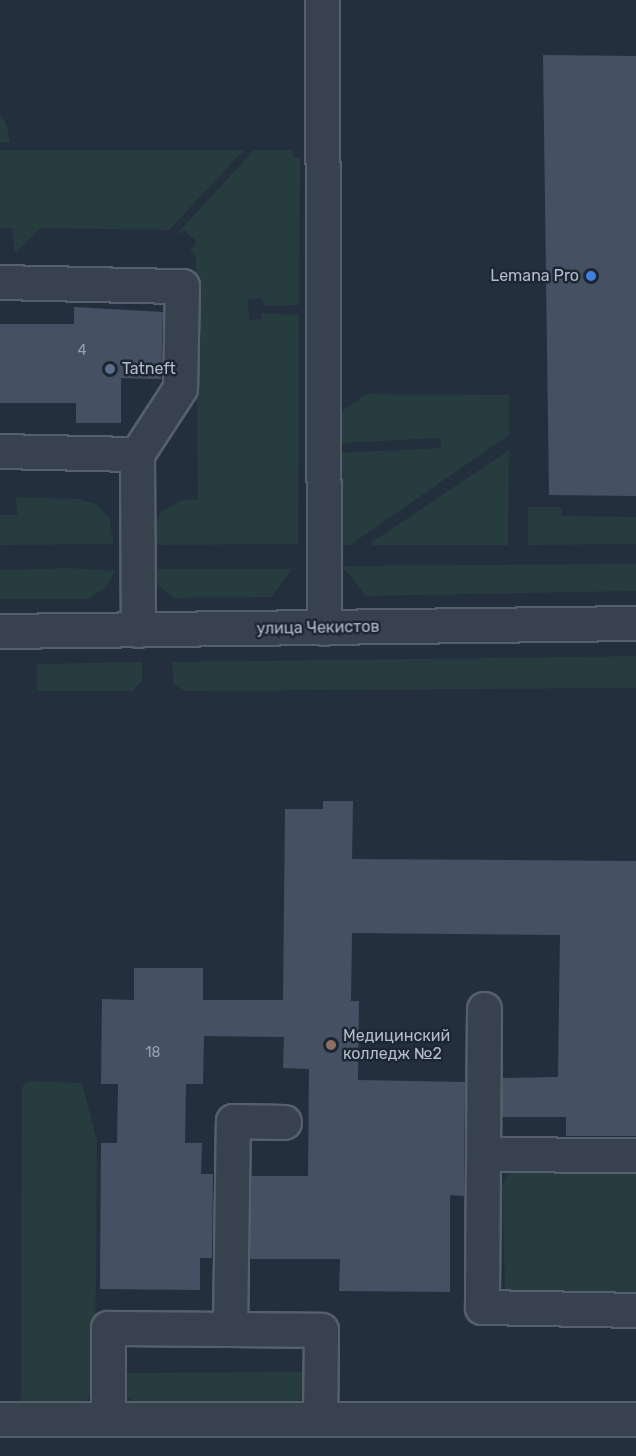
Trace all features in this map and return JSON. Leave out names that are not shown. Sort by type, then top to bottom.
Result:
[{"type":"street","points":[[322,0],[324,628]]},
{"type":"street","points":[[0,282],[182,285],[180,388],[137,454],[138,630]]},
{"type":"street","points":[[0,452],[137,454]]},
{"type":"street","name":"улица Чекистов","points":[[0,631],[636,623]]},
{"type":"street","points":[[484,1009],[482,1307],[636,1310]]},
{"type":"street","points":[[230,1329],[233,1121],[284,1122]]},
{"type":"street","points":[[483,1154],[636,1155]]},
{"type":"street","points":[[108,1419],[108,1328],[321,1330],[320,1419]]},
{"type":"street","points":[[0,1419],[636,1419]]},
{"type":"green space","points":[[0,115],[6,123],[10,142],[0,142]]},
{"type":"green space","points":[[0,150],[244,150],[169,230],[41,228],[15,253],[12,228],[0,228]]},
{"type":"green space","points":[[254,150],[293,150],[293,157],[300,158],[299,305],[265,306],[261,298],[248,299],[249,320],[262,319],[262,313],[299,315],[298,544],[151,545],[153,528],[162,511],[180,501],[198,499],[196,256],[190,250],[197,242],[184,230],[175,236]]},
{"type":"green space","points":[[366,394],[509,395],[509,435],[350,545],[338,545],[339,453],[441,448],[440,438],[339,443],[341,412]]},
{"type":"green space","points":[[509,450],[508,545],[372,545],[372,542]]},
{"type":"green space","points":[[16,497],[78,499],[96,504],[109,518],[114,544],[0,545],[0,515],[17,515]]},
{"type":"green space","points":[[528,507],[561,507],[562,516],[636,517],[636,544],[528,545]]},
{"type":"green space","points":[[636,564],[636,591],[366,596],[342,566]]},
{"type":"green space","points":[[70,568],[115,571],[107,586],[89,599],[0,599],[0,570]]},
{"type":"green space","points":[[151,569],[292,569],[271,597],[174,598],[158,585]]},
{"type":"green space","points":[[636,656],[636,688],[186,691],[174,685],[172,662]]},
{"type":"green space","points":[[142,662],[142,680],[133,691],[37,691],[37,664]]},
{"type":"green space","points":[[30,1081],[82,1083],[97,1141],[95,1384],[90,1398],[81,1403],[21,1402],[22,1087]]},
{"type":"green space","points":[[636,1164],[636,1303],[511,1296],[505,1290],[502,1185],[511,1170]]},
{"type":"green space","points":[[304,1372],[304,1395],[296,1404],[136,1402],[122,1395],[120,1373]]},
{"type":"building","name":"Lemana Pro","points":[[543,55],[636,56],[636,496],[549,495]]},
{"type":"building","points":[[74,307],[163,312],[161,379],[121,378],[121,423],[76,423],[76,403],[0,403],[0,324],[74,324]]},
{"type":"building","points":[[323,801],[353,801],[352,859],[636,861],[636,1136],[566,1136],[566,1117],[502,1117],[502,1078],[558,1077],[560,935],[352,933],[351,1001],[359,1001],[358,1080],[465,1082],[464,1196],[450,1195],[450,1292],[339,1291],[340,1259],[250,1259],[251,1176],[308,1176],[309,1069],[283,1068],[284,1037],[204,1036],[203,1084],[186,1084],[185,1143],[202,1143],[201,1174],[213,1174],[212,1258],[200,1258],[200,1290],[100,1289],[101,1143],[117,1143],[118,1084],[101,1084],[102,999],[134,1000],[134,968],[203,968],[203,1000],[283,1000],[285,809],[323,809]]},
{"type":"place","name":"Lemana Pro","points":[[591,276]]},
{"type":"place","name":"Tatneft","points":[[110,369]]},
{"type":"place","name":"Медицинский колледж №2","points":[[331,1045]]}]
